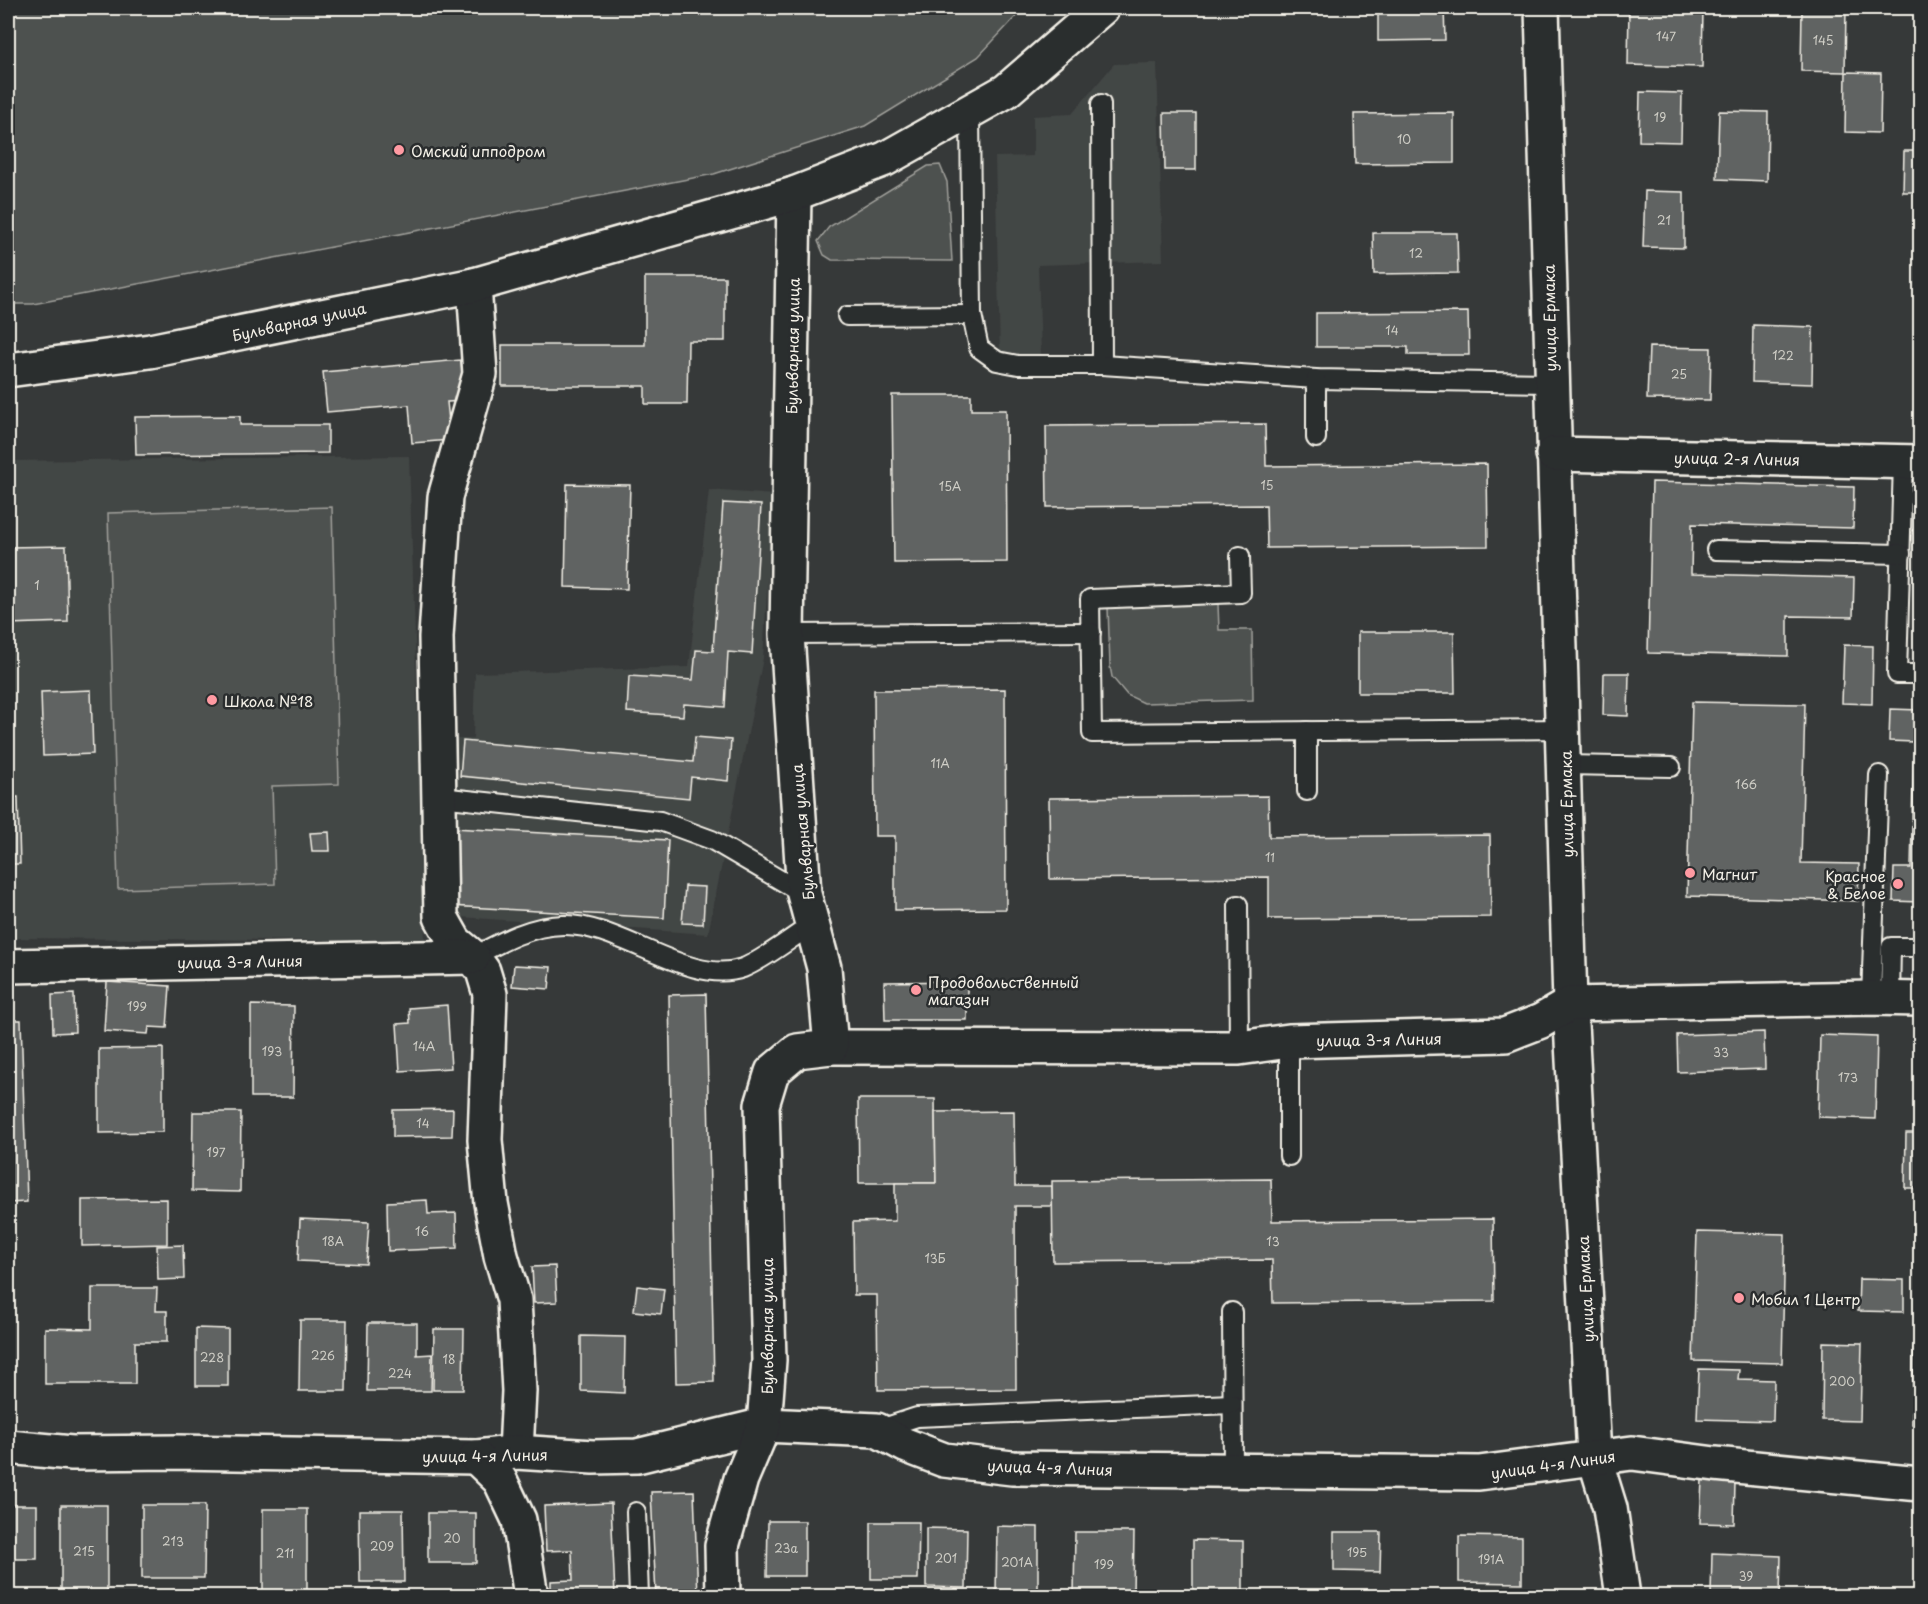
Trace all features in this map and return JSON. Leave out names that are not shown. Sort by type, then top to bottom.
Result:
[{"type":"street","name":"Бульварная улица","points":[[8,370],[150,351],[474,285],[794,194],[885,159],[1006,91],[1102,8]]},
{"type":"street","name":"улица Ермака","points":[[1542,8],[1550,383],[1564,729],[1570,1004],[1594,1456],[1610,1508],[1623,1596]]},
{"type":"street","name":"Бульварная улица","points":[[723,1596],[722,1546],[741,1479],[764,1425],[769,1360],[762,1105],[772,1072],[797,1051],[831,1047],[824,968],[808,909],[787,634],[794,194]]},
{"type":"street","points":[[474,285],[480,374],[445,497],[436,637],[441,917],[455,942],[472,957],[483,971],[490,994],[485,1140],[491,1203],[501,1256],[514,1300],[519,1391],[516,1452]]},
{"type":"street","name":"улица 2-я Линия","points":[[1553,454],[1912,462]]},
{"type":"street","name":"улица 3-я Линия","points":[[8,966],[472,957]]},
{"type":"street","name":"улица 3-я Линия","points":[[831,1047],[1239,1048],[1289,1041],[1505,1035],[1541,1021],[1570,1004],[1894,998]]},
{"type":"street","name":"улица 4-я Линия","points":[[8,1447],[72,1453],[176,1452],[476,1457],[516,1452],[593,1457],[637,1456],[764,1425],[877,1430],[905,1445],[944,1460],[989,1466],[1479,1473],[1557,1465],[1594,1456],[1632,1454],[1920,1484]]},
{"type":"street","points":[[476,1457],[500,1480],[519,1520],[531,1596]]},
{"type":"lane","points":[[1101,104],[1102,365]]},
{"type":"lane","points":[[970,111],[972,315],[979,348],[997,361],[1018,365],[1102,365],[1316,379],[1550,383]]},
{"type":"lane","points":[[847,316],[972,315]]},
{"type":"lane","points":[[1316,379],[1316,438]]},
{"type":"lane","points":[[1912,462],[1901,554],[1897,674],[1920,674]]},
{"type":"lane","points":[[1716,550],[1901,554]]},
{"type":"lane","points":[[1240,556],[1241,593],[1090,599],[1092,733],[1564,729]]},
{"type":"lane","points":[[787,634],[1091,632]]},
{"type":"lane","points":[[1307,731],[1307,791]]},
{"type":"lane","points":[[1565,765],[1671,767]]},
{"type":"lane","points":[[1879,775],[1894,998]]},
{"type":"lane","points":[[440,797],[660,820],[712,840],[808,909],[743,968],[714,973],[603,931],[563,925],[518,933],[472,957]]},
{"type":"lane","points":[[1238,905],[1239,1048]]},
{"type":"lane","points":[[1894,998],[1891,947],[1920,947]]},
{"type":"lane","points":[[1289,1041],[1289,1156]]},
{"type":"lane","points":[[1232,1312],[1233,1471]]},
{"type":"lane","points":[[877,1430],[917,1417],[1232,1404]]},
{"type":"lane","points":[[636,1512],[639,1596]]},
{"type":"shaded area","name":"Омский ипподром","points":[[8,8],[1024,8],[978,57],[865,126],[714,174],[33,304],[8,304]]},
{"type":"shaded area","points":[[1157,63],[1163,261],[1038,265],[1041,354],[1000,355],[995,157],[1033,156],[1033,116],[1072,114],[1114,64]]},
{"type":"shaded area","points":[[940,165],[947,182],[952,261],[832,260],[824,255],[818,241],[829,227],[928,166]]},
{"type":"shaded area","name":"Школа №18","points":[[409,456],[425,941],[8,938],[8,461]]},
{"type":"shaded area","points":[[709,490],[773,495],[763,658],[708,934],[446,916],[449,739],[473,739],[475,673],[689,667]]},
{"type":"shaded area","points":[[332,507],[339,784],[272,786],[275,884],[118,889],[108,513]]},
{"type":"shaded area","points":[[1218,604],[1219,630],[1252,630],[1253,700],[1144,703],[1127,695],[1112,677],[1108,607]]},
{"type":"building","points":[[1378,8],[1444,8],[1445,40],[1378,41]]},
{"type":"building","points":[[1629,8],[1703,8],[1702,67],[1628,65]]},
{"type":"building","points":[[1802,8],[1846,8],[1845,72],[1801,71]]},
{"type":"building","points":[[1846,72],[1881,73],[1880,133],[1845,132]]},
{"type":"building","points":[[1640,92],[1682,93],[1681,142],[1639,141]]},
{"type":"building","points":[[1719,111],[1768,112],[1767,181],[1717,179]]},
{"type":"building","points":[[1164,113],[1196,113],[1196,170],[1165,170]]},
{"type":"building","points":[[1454,113],[1454,163],[1355,164],[1354,114]]},
{"type":"building","points":[[1904,151],[1920,151],[1920,192],[1903,192]]},
{"type":"building","points":[[1645,191],[1684,192],[1684,248],[1643,247]]},
{"type":"building","points":[[1373,233],[1457,233],[1458,273],[1374,274]]},
{"type":"building","points":[[645,277],[725,277],[725,341],[688,341],[687,404],[645,404],[645,386],[502,386],[502,345],[645,345]]},
{"type":"building","points":[[1468,312],[1469,355],[1408,355],[1408,347],[1316,347],[1316,313]]},
{"type":"building","points":[[1753,325],[1813,327],[1812,384],[1752,382]]},
{"type":"building","points":[[1649,347],[1711,348],[1710,400],[1647,399]]},
{"type":"building","points":[[461,360],[465,401],[447,402],[451,440],[412,443],[409,405],[327,412],[323,372]]},
{"type":"building","points":[[892,395],[971,395],[971,410],[1006,410],[1007,562],[894,563]]},
{"type":"building","points":[[240,416],[240,425],[328,425],[328,453],[136,455],[135,417]]},
{"type":"building","points":[[1265,424],[1266,466],[1487,464],[1488,546],[1267,548],[1266,505],[1047,507],[1046,426]]},
{"type":"building","points":[[1652,482],[1854,487],[1853,528],[1692,524],[1691,574],[1854,578],[1853,617],[1788,616],[1788,656],[1648,653]]},
{"type":"building","points":[[567,484],[630,485],[627,589],[565,587]]},
{"type":"building","points":[[723,503],[761,505],[752,654],[728,652],[725,707],[684,704],[683,716],[627,712],[629,676],[693,680],[696,650],[713,651]]},
{"type":"building","points":[[66,546],[68,622],[8,624],[8,547]]},
{"type":"building","points":[[1358,632],[1454,632],[1455,693],[1358,693]]},
{"type":"building","points":[[1844,645],[1873,646],[1872,704],[1842,703]]},
{"type":"building","points":[[1604,673],[1629,673],[1628,716],[1603,715]]},
{"type":"building","points":[[1005,689],[1006,909],[895,910],[895,836],[875,836],[874,690]]},
{"type":"building","points":[[91,690],[93,754],[43,756],[41,692]]},
{"type":"building","points":[[1692,702],[1805,704],[1801,863],[1859,864],[1858,901],[1687,896]]},
{"type":"building","points":[[1890,709],[1920,710],[1920,902],[1893,901],[1894,868],[1911,868],[1914,742],[1889,741]]},
{"type":"building","points":[[695,737],[731,740],[728,781],[691,777],[689,798],[460,776],[463,741],[693,762]]},
{"type":"building","points":[[1268,796],[1269,837],[1490,835],[1491,917],[1269,919],[1269,877],[1050,879],[1049,798]]},
{"type":"building","points":[[8,797],[18,797],[20,864],[8,864]]},
{"type":"building","points":[[453,828],[668,840],[664,918],[449,906]]},
{"type":"building","points":[[329,832],[330,851],[312,851],[310,833]]},
{"type":"building","points":[[685,886],[705,887],[703,924],[682,923]]},
{"type":"building","points":[[514,965],[551,967],[549,989],[512,986]]},
{"type":"building","points":[[8,981],[12,981],[13,1017],[8,1017]]},
{"type":"building","points":[[967,981],[967,1020],[885,1020],[884,982]]},
{"type":"building","points":[[107,982],[170,986],[167,1028],[149,1027],[148,1034],[104,1031]]},
{"type":"building","points":[[74,994],[75,1032],[53,1033],[52,995]]},
{"type":"building","points":[[706,994],[714,1382],[676,1383],[669,995]]},
{"type":"building","points":[[251,1005],[294,1006],[293,1097],[251,1097]]},
{"type":"building","points":[[447,1005],[451,1068],[400,1071],[397,1024],[410,1023],[409,1008]]},
{"type":"building","points":[[8,1020],[21,1020],[27,1202],[8,1203]]},
{"type":"building","points":[[1764,1032],[1765,1069],[1678,1072],[1677,1035]]},
{"type":"building","points":[[1820,1035],[1877,1037],[1875,1119],[1818,1117]]},
{"type":"building","points":[[163,1048],[163,1132],[99,1133],[99,1049]]},
{"type":"building","points":[[858,1099],[935,1099],[936,1183],[859,1183]]},
{"type":"building","points":[[453,1109],[452,1136],[393,1137],[393,1110]]},
{"type":"building","points":[[1014,1111],[1015,1186],[1052,1186],[1053,1206],[1015,1206],[1016,1389],[878,1390],[877,1295],[854,1295],[853,1222],[895,1221],[895,1183],[936,1183],[935,1112]]},
{"type":"building","points":[[193,1112],[241,1112],[240,1192],[192,1191]]},
{"type":"building","points":[[1906,1133],[1920,1133],[1920,1188],[1905,1188]]},
{"type":"building","points":[[1271,1179],[1272,1221],[1493,1219],[1494,1301],[1273,1303],[1272,1260],[1053,1262],[1052,1181]]},
{"type":"building","points":[[167,1199],[167,1244],[82,1246],[82,1200]]},
{"type":"building","points":[[427,1200],[428,1214],[456,1213],[457,1248],[388,1251],[387,1202]]},
{"type":"building","points":[[300,1219],[369,1222],[366,1264],[298,1261]]},
{"type":"building","name":"Мобил 1 Центр","points":[[1697,1232],[1785,1234],[1782,1363],[1693,1361]]},
{"type":"building","points":[[183,1245],[184,1279],[158,1280],[157,1246]]},
{"type":"building","points":[[555,1266],[557,1302],[534,1303],[532,1267]]},
{"type":"building","points":[[1859,1279],[1904,1280],[1904,1312],[1858,1311]]},
{"type":"building","points":[[637,1286],[664,1289],[661,1314],[634,1311]]},
{"type":"building","points":[[92,1288],[157,1288],[156,1311],[167,1311],[167,1342],[135,1342],[135,1384],[45,1384],[45,1328],[92,1329]]},
{"type":"building","points":[[300,1320],[347,1320],[346,1391],[299,1391]]},
{"type":"building","points":[[368,1323],[417,1323],[417,1355],[432,1354],[431,1391],[367,1391]]},
{"type":"building","points":[[196,1328],[228,1329],[228,1386],[196,1386]]},
{"type":"building","points":[[434,1329],[464,1329],[463,1390],[433,1390]]},
{"type":"building","points":[[1914,1329],[1920,1329],[1920,1424],[1912,1424]]},
{"type":"building","points":[[581,1336],[625,1337],[624,1393],[581,1391]]},
{"type":"building","points":[[1823,1342],[1862,1343],[1860,1421],[1822,1420]]},
{"type":"building","points":[[1699,1369],[1739,1370],[1738,1379],[1774,1380],[1773,1421],[1697,1419]]},
{"type":"building","points":[[1702,1480],[1735,1482],[1734,1524],[1700,1523]]},
{"type":"building","points":[[694,1491],[698,1596],[656,1596],[651,1492]]},
{"type":"building","points":[[611,1503],[615,1596],[551,1596],[551,1581],[573,1580],[572,1550],[546,1551],[544,1506]]},
{"type":"building","points":[[8,1505],[37,1505],[37,1559],[8,1559]]},
{"type":"building","points":[[61,1505],[107,1505],[107,1596],[61,1596]]},
{"type":"building","points":[[142,1505],[205,1505],[204,1578],[142,1578]]},
{"type":"building","points":[[263,1509],[307,1509],[307,1596],[263,1596]]},
{"type":"building","points":[[359,1510],[403,1510],[404,1582],[360,1582]]},
{"type":"building","points":[[428,1513],[476,1513],[476,1563],[428,1563]]},
{"type":"building","points":[[768,1521],[805,1521],[805,1576],[767,1576]]},
{"type":"building","points":[[871,1522],[919,1522],[918,1579],[871,1579]]},
{"type":"building","points":[[997,1526],[1038,1527],[1038,1596],[996,1596]]},
{"type":"building","points":[[926,1528],[967,1529],[966,1588],[926,1587]]},
{"type":"building","points":[[1075,1532],[1134,1532],[1133,1596],[1074,1596]]},
{"type":"building","points":[[1334,1532],[1381,1532],[1380,1572],[1334,1571]]},
{"type":"building","points":[[1459,1536],[1522,1537],[1522,1583],[1459,1582]]},
{"type":"building","points":[[1193,1540],[1243,1541],[1243,1596],[1193,1596]]},
{"type":"building","points":[[1712,1553],[1781,1556],[1780,1596],[1711,1596]]},
{"type":"place","name":"Омский ипподром","points":[[399,150]]},
{"type":"place","name":"Школа №18","points":[[212,700]]},
{"type":"place","name":"Магнит","points":[[1690,873]]},
{"type":"place","name":"Красное & Белое","points":[[1898,884]]},
{"type":"place","name":"Продовольственный магазин","points":[[916,990]]},
{"type":"place","name":"Мобил 1 Центр","points":[[1739,1298]]}]
